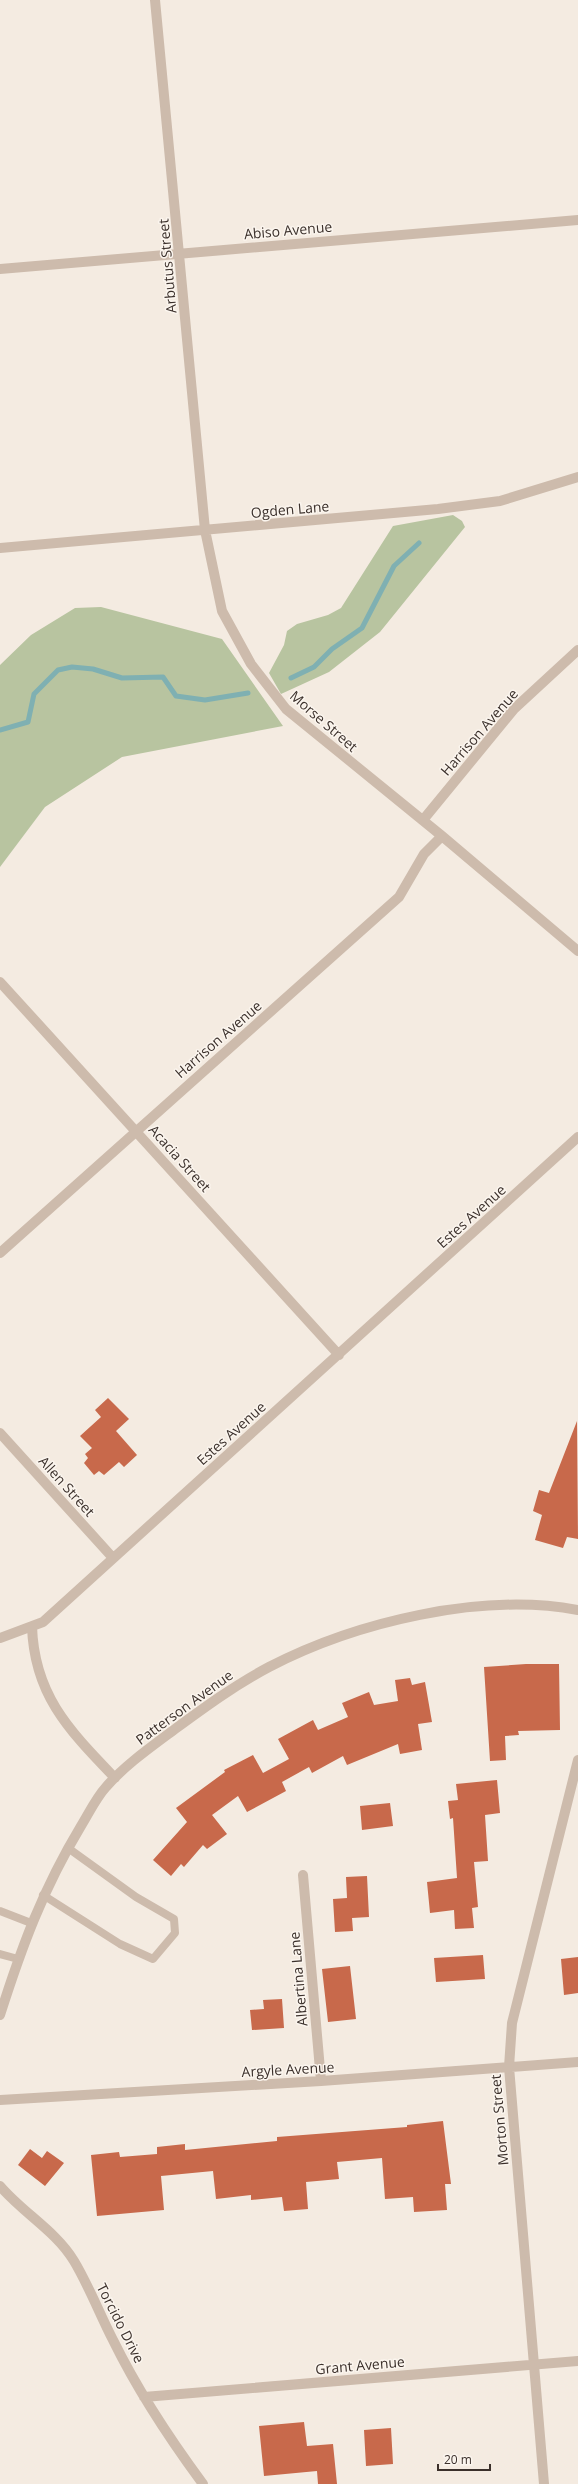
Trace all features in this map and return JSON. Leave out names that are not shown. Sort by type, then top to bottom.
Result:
[{"type":"street","name":"Arbutus Street","points":[[155,0],[205,530]]},
{"type":"street","name":"Abiso Avenue","points":[[0,269],[578,220]]},
{"type":"street","name":"Ogden Lane","points":[[0,548],[205,530],[500,501],[578,477]]},
{"type":"street","name":"Morse Street","points":[[205,530],[222,611],[251,664],[286,709],[442,836]]},
{"type":"street","name":"Harrison Avenue","points":[[423,820],[514,709],[578,650]]},
{"type":"street","name":"Harrison Avenue","points":[[0,1252],[399,897],[424,854],[442,836]]},
{"type":"street","points":[[442,836],[578,951]]},
{"type":"street","name":"Acacia Street","points":[[0,982],[339,1355]]},
{"type":"street","name":"Estes Avenue","points":[[0,1638],[43,1622],[578,1137]]},
{"type":"street","name":"Allen Street","points":[[0,1433],[113,1558]]},
{"type":"street","name":"Patterson Avenue","points":[[0,2015],[18,1959],[43,1895],[68,1848],[105,1788],[149,1748],[221,1695],[269,1667],[320,1644],[402,1619],[484,1606],[528,1604],[578,1610]]},
{"type":"street","points":[[32,1626],[33,1648],[38,1675],[55,1708],[84,1746],[115,1778]]},
{"type":"street","name":"Morton Street","points":[[544,2484],[509,2068],[512,2023],[578,1760]]},
{"type":"street","name":"Albertina Lane","points":[[303,1875],[321,2081]]},
{"type":"street","name":"Argyle Avenue","points":[[0,2100],[321,2081],[578,2062]]},
{"type":"street","name":"Torcido Drive","points":[[0,2186],[35,2221],[57,2237],[74,2262],[113,2341],[144,2397],[203,2484]]},
{"type":"street","name":"Grant Avenue","points":[[144,2397],[578,2361]]},
{"type":"lane","points":[[43,1895],[120,1944],[153,1959],[175,1933],[174,1919],[136,1897],[68,1848]]},
{"type":"lane","points":[[0,1911],[31,1923]]},
{"type":"lane","points":[[0,1954],[18,1959]]},
{"type":"green space","points":[[453,515],[462,521],[465,527],[380,632],[329,672],[281,694],[269,673],[284,645],[287,631],[297,624],[328,615],[341,608],[393,526]]},
{"type":"green space","points":[[101,607],[222,639],[283,726],[122,757],[45,807],[0,867],[0,665],[31,635],[75,608]]},
{"type":"building","points":[[108,1398],[129,1419],[116,1431],[137,1455],[124,1467],[119,1462],[104,1475],[99,1471],[94,1475],[84,1463],[88,1458],[85,1454],[92,1448],[80,1436],[101,1417],[95,1410]]},
{"type":"building","points":[[577,1421],[578,1539],[567,1537],[563,1548],[535,1540],[542,1515],[533,1511],[539,1490],[549,1493]]},
{"type":"building","points":[[526,1664],[559,1664],[560,1730],[518,1731],[519,1735],[505,1736],[506,1760],[490,1761],[484,1667]]},
{"type":"building","points":[[410,1678],[412,1685],[425,1682],[432,1722],[418,1724],[422,1750],[400,1754],[398,1744],[347,1765],[343,1756],[312,1773],[309,1767],[282,1782],[286,1791],[247,1812],[238,1796],[212,1815],[227,1834],[207,1849],[203,1845],[184,1867],[181,1864],[171,1876],[153,1860],[187,1822],[176,1808],[225,1772],[224,1770],[253,1755],[263,1773],[289,1759],[278,1739],[313,1720],[318,1730],[348,1717],[342,1703],[369,1692],[374,1705],[398,1701],[395,1680]]},
{"type":"building","points":[[497,1780],[500,1813],[485,1815],[488,1861],[474,1862],[478,1907],[472,1908],[474,1928],[455,1929],[454,1910],[430,1913],[427,1882],[457,1878],[453,1818],[450,1819],[448,1801],[458,1800],[456,1784]]},
{"type":"building","points":[[390,1803],[393,1826],[362,1830],[360,1806]]},
{"type":"building","points":[[367,1876],[369,1917],[352,1918],[353,1931],[335,1932],[333,1899],[347,1898],[346,1877]]},
{"type":"building","points":[[483,1955],[485,1979],[436,1982],[434,1958]]},
{"type":"building","points":[[578,1957],[578,1993],[564,1995],[561,1959]]},
{"type":"building","points":[[350,1966],[356,2019],[328,2022],[322,1969]]},
{"type":"building","points":[[282,1999],[284,2028],[252,2030],[250,2010],[264,2009],[263,2000]]},
{"type":"building","points":[[443,2121],[451,2184],[445,2184],[447,2210],[414,2212],[413,2197],[385,2199],[382,2158],[337,2162],[339,2179],[306,2182],[308,2209],[284,2211],[282,2197],[251,2200],[251,2195],[216,2199],[213,2171],[161,2176],[164,2210],[97,2216],[91,2155],[119,2152],[120,2157],[157,2154],[157,2147],[185,2144],[185,2150],[277,2141],[277,2137],[407,2127],[407,2125]]},
{"type":"building","points":[[30,2149],[42,2158],[47,2151],[64,2163],[45,2186],[18,2165]]},
{"type":"building","points":[[304,2422],[307,2446],[333,2444],[337,2484],[318,2484],[317,2471],[264,2476],[259,2426]]},
{"type":"building","points":[[391,2428],[393,2464],[366,2466],[364,2430]]},
{"type":"waterway","points":[[291,678],[314,667],[332,649],[362,628],[394,566],[419,543]]},
{"type":"waterway","points":[[0,730],[28,722],[34,694],[58,670],[72,667],[93,669],[122,678],[163,677],[176,696],[205,700],[248,693]]}]
